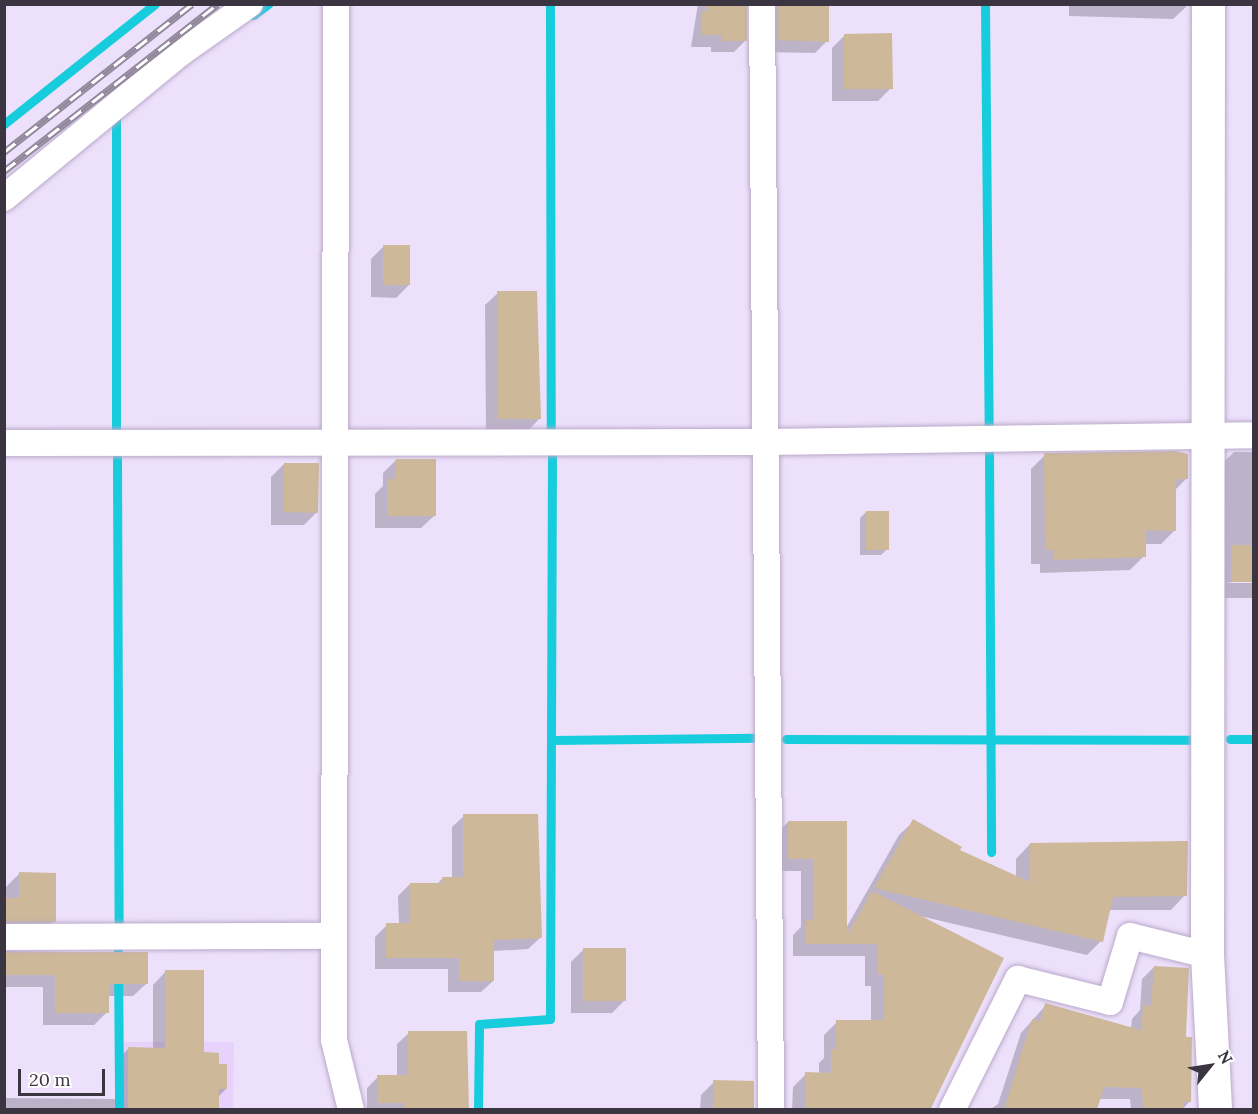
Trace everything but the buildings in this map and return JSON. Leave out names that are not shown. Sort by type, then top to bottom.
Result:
[{"type":"street","points":[[4,198],[182,52],[250,4]]},
{"type":"street","points":[[336,4],[333,443],[334,1040],[351,1110]]},
{"type":"street","points":[[762,4],[768,442],[771,1110]]},
{"type":"street","points":[[1208,4],[1207,955],[1215,1110]]},
{"type":"street","points":[[4,443],[768,442],[1254,435]]},
{"type":"street","points":[[4,937],[334,936]]},
{"type":"street","points":[[952,1110],[1018,979],[1110,1002],[1130,936],[1207,955]]},
{"type":"shaded area","points":[[124,1042],[234,1042],[233,1109],[124,1110]]},
{"type":"waterway","points":[[4,124],[155,4]]},
{"type":"waterway","points":[[253,15],[268,4]]},
{"type":"waterway","points":[[550,4],[551,430]]},
{"type":"waterway","points":[[985,4],[989,427]]},
{"type":"waterway","points":[[116,116],[116,433]]},
{"type":"waterway","points":[[989,451],[991,852]]},
{"type":"waterway","points":[[551,740],[552,453]]},
{"type":"waterway","points":[[117,458],[119,928]]},
{"type":"waterway","points":[[478,1110],[479,1024],[550,1019],[551,740],[757,738]]},
{"type":"waterway","points":[[786,739],[1190,740]]},
{"type":"waterway","points":[[1230,739],[1254,739]]},
{"type":"waterway","points":[[118,951],[119,1110]]},
{"type":"railway","points":[[4,152],[192,4]]},
{"type":"railway","points":[[4,171],[218,4]]}]
